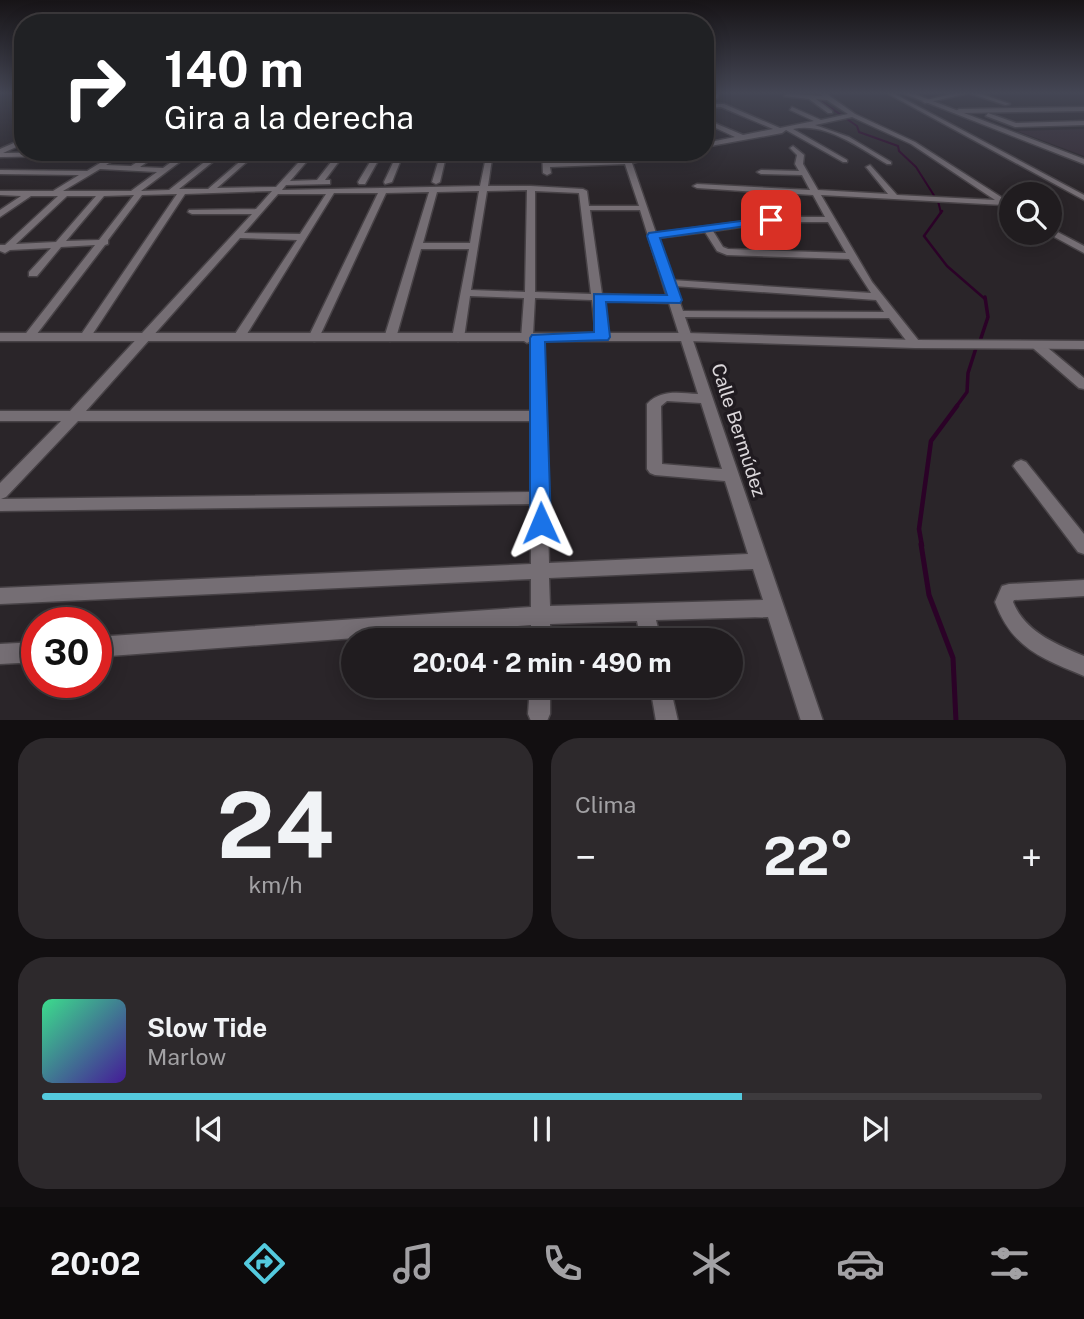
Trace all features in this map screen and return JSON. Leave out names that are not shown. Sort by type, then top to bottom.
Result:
[{"type":"street","points":[[716,126],[744,138]]},
{"type":"street","points":[[774,126],[845,161]]},
{"type":"street","points":[[714,143],[807,126]]},
{"type":"street","points":[[812,126],[847,138],[890,163]]},
{"type":"street","points":[[870,126],[913,143],[999,199]]},
{"type":"street","points":[[953,126],[1084,198]]},
{"type":"street","points":[[993,126],[1084,161]]},
{"type":"street","points":[[1003,126],[1084,161]]},
{"type":"street","points":[[793,148],[801,155],[798,161],[804,173],[877,297],[915,344]]},
{"type":"street","points":[[2,250],[65,190],[86,173],[107,161]]},
{"type":"street","points":[[132,169],[144,161]]},
{"type":"street","points":[[29,337],[105,242],[136,193],[178,161]]},
{"type":"street","points":[[86,336],[176,192],[212,161]]},
{"type":"street","points":[[211,190],[244,161]]},
{"type":"street","points":[[0,493],[75,415],[304,161]]},
{"type":"street","points":[[319,183],[336,161]]},
{"type":"street","points":[[362,182],[375,161]]},
{"type":"street","points":[[314,338],[397,161]]},
{"type":"street","points":[[390,338],[442,161]]},
{"type":"street","points":[[458,338],[488,161]]},
{"type":"street","points":[[546,161],[547,169],[611,161]]},
{"type":"street","name":"Calle Bermúdez","points":[[628,161],[812,720]]},
{"type":"street","points":[[97,167],[164,170]]},
{"type":"street","points":[[870,167],[894,196]]},
{"type":"street","points":[[0,172],[86,173]]},
{"type":"street","points":[[761,172],[804,173]]},
{"type":"street","points":[[279,188],[319,183],[362,182],[386,186]]},
{"type":"street","points":[[0,186],[102,194],[279,188],[332,191],[386,186],[484,185],[579,190],[583,192],[587,208],[602,337]]},
{"type":"street","points":[[697,186],[999,202]]},
{"type":"street","points":[[531,188],[530,295],[539,416],[541,628]]},
{"type":"street","points":[[761,189],[775,220]]},
{"type":"street","points":[[0,193],[55,193],[65,190]]},
{"type":"street","points":[[239,337],[332,191]]},
{"type":"street","points":[[0,214],[28,193]]},
{"type":"street","points":[[33,274],[102,194]]},
{"type":"street","points":[[587,208],[644,208]]},
{"type":"street","points":[[192,212],[259,211]]},
{"type":"street","points":[[653,236],[775,220],[831,219]]},
{"type":"street","points":[[708,230],[720,249],[727,252],[853,256]]},
{"type":"street","points":[[237,235],[303,237]]},
{"type":"street","points":[[1062,238],[1084,250]]},
{"type":"street","points":[[2,250],[105,242]]},
{"type":"street","points":[[416,246],[473,246]]},
{"type":"street","points":[[669,283],[877,297]]},
{"type":"street","points":[[465,293],[675,300]]},
{"type":"street","points":[[680,314],[890,315]]},
{"type":"street","points":[[0,337],[687,337],[915,344],[1084,345]]},
{"type":"street","points":[[1038,346],[1084,386]]},
{"type":"street","points":[[707,399],[659,399],[653,411],[655,469],[731,476]]},
{"type":"street","points":[[0,416],[539,416]]},
{"type":"street","points":[[1021,466],[1084,547]]},
{"type":"street","points":[[0,505],[540,498]]},
{"type":"street","points":[[0,596],[758,561]]},
{"type":"street","points":[[1084,588],[1009,592],[1004,602],[1007,615],[1024,636],[1084,666]]},
{"type":"street","points":[[112,646],[542,615],[775,608]]},
{"type":"street","points":[[645,612],[648,628]]},
{"type":"street","points":[[0,654],[21,653]]},
{"type":"street","points":[[540,698],[540,714]]},
{"type":"street","points":[[662,698],[667,720]]},
{"type":"shaded area","points":[[1084,129],[1084,156],[1017,131]]},
{"type":"waterway","points":[[856,126],[859,132],[898,146],[899,151],[916,167],[935,197]]},
{"type":"waterway","points":[[938,201],[941,213]]},
{"type":"waterway","points":[[941,213],[924,236],[947,266],[985,299]]},
{"type":"waterway","points":[[980,341],[988,317],[985,297]]},
{"type":"waterway","points":[[956,407],[967,392],[968,373],[976,348]]},
{"type":"waterway","points":[[922,546],[919,529],[931,441],[957,406]]},
{"type":"waterway","points":[[921,544],[929,595],[953,658],[956,720]]},
{"type":"route","points":[[541,523],[537,338],[602,337],[599,297],[675,300],[653,236],[771,220]]}]
